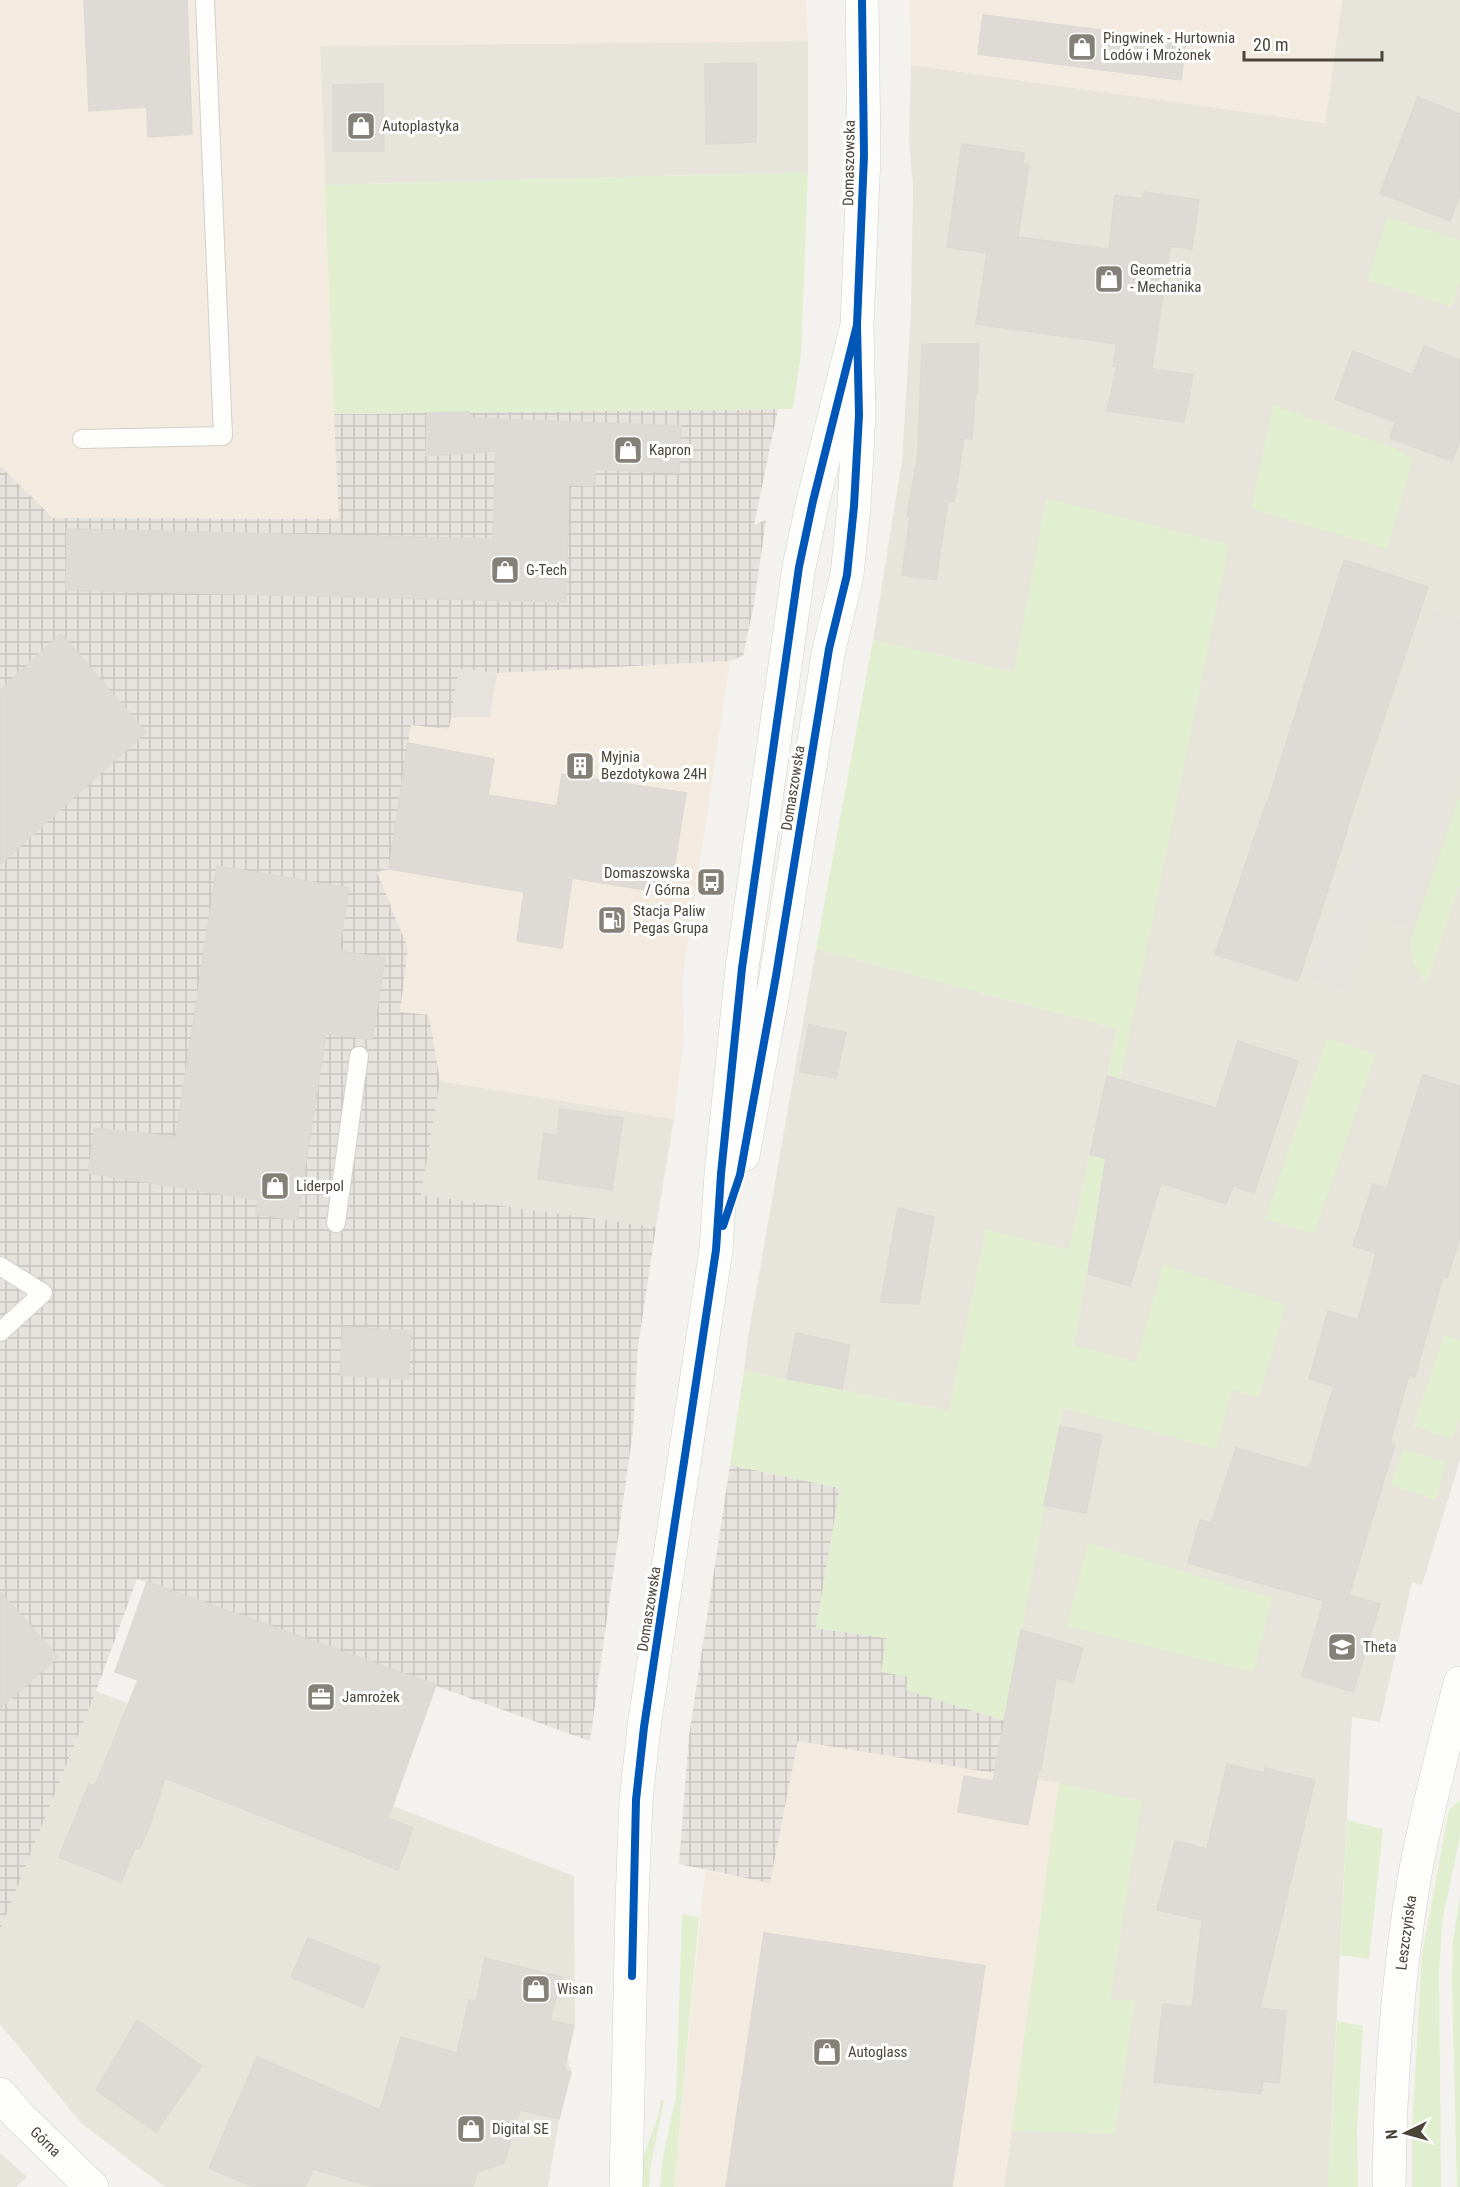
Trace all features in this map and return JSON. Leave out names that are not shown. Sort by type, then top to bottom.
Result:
[{"type":"street","name":"Domaszowska","points":[[716,1250],[740,1175],[776,976],[829,650],[846,575],[858,440],[857,325],[864,155],[862,0]]},
{"type":"street","name":"Domaszowska","points":[[626,2187],[636,1800],[644,1727],[716,1250],[721,1174],[742,968],[799,567],[857,325]]},
{"type":"street","name":"Leszczyńska","points":[[1389,2187],[1391,2091],[1398,1988],[1415,1874],[1450,1767],[1460,1683]]},
{"type":"street","name":"Górna","points":[[0,2094],[19,2116],[92,2187]]},
{"type":"street","name":"Domaszowska","points":[[605,2187],[627,2101]]},
{"type":"lane","points":[[82,439],[223,436],[205,0]]},
{"type":"lane","points":[[336,1223],[360,1056]]},
{"type":"lane","points":[[0,1266],[43,1293],[0,1332]]},
{"type":"shaded area","points":[[0,0],[806,0],[808,41],[320,46],[339,519],[53,518],[0,466]]},
{"type":"shaded area","points":[[910,0],[1342,0],[1325,123],[911,65]]},
{"type":"shaded area","points":[[1342,0],[1460,0],[1460,1460],[1422,1585],[1412,1582],[1380,1722],[1352,1717],[1328,2187],[1004,2187],[1058,1784],[994,1773],[1058,1436],[1097,1213],[1109,1160],[1102,1157],[1120,1080],[1145,952],[1014,672],[873,640],[902,461],[911,312],[913,187],[909,139],[911,65],[1325,123]]},
{"type":"shaded area","points":[[808,41],[808,172],[325,185],[320,46]]},
{"type":"shaded area","points":[[778,409],[754,525],[766,520],[754,604],[743,656],[730,661],[497,673],[459,669],[449,729],[411,725],[389,869],[377,872],[408,949],[400,1012],[429,1015],[440,1081],[421,1195],[656,1227],[638,1346],[633,1430],[590,1741],[137,1579],[96,1691],[0,1930],[0,466],[53,518],[339,519],[334,414]]},
{"type":"shaded area","points":[[1433,610],[1460,619],[1460,770],[1409,927],[1373,916],[1348,992],[1311,978]]},
{"type":"shaded area","points":[[730,661],[682,980],[684,1037],[674,1119],[440,1081],[429,1016],[400,1012],[408,949],[377,872],[389,869],[411,725],[459,669],[497,673]]},
{"type":"shaded area","points":[[459,669],[497,673],[490,717],[451,717]]},
{"type":"shaded area","points":[[816,949],[1117,1029],[1069,1250],[986,1230],[949,1411],[744,1371]]},
{"type":"shaded area","points":[[440,1081],[674,1119],[656,1227],[421,1195]]},
{"type":"shaded area","points":[[730,1465],[840,1488],[816,1628],[886,1638],[908,1677],[907,1690],[1005,1721],[994,1773],[798,1741],[770,1883],[679,1864],[689,1736]]},
{"type":"shaded area","points":[[96,1691],[574,1876],[575,2026],[567,2057],[571,2072],[559,2119],[548,2187],[165,2187],[82,2124],[0,2024],[0,1930]]},
{"type":"shaded area","points":[[798,1741],[1059,1783],[1004,2187],[674,2187],[705,1871],[770,1882]]},
{"type":"shaded area","points":[[0,2153],[27,2177],[16,2187],[0,2187]]},
{"type":"green space","points":[[808,172],[801,354],[793,409],[334,414],[325,185]]},
{"type":"green space","points":[[1387,217],[1460,240],[1460,281],[1452,307],[1368,280]]},
{"type":"green space","points":[[1273,405],[1397,449],[1413,459],[1387,549],[1251,509]]},
{"type":"green space","points":[[1046,498],[1229,545],[1120,1080],[1102,1157],[1109,1160],[1097,1213],[1074,1345],[1136,1362],[1163,1264],[1286,1305],[1259,1397],[1232,1390],[1216,1449],[1063,1408],[1005,1721],[906,1690],[908,1677],[881,1672],[886,1638],[816,1628],[840,1488],[730,1465],[744,1371],[949,1411],[986,1229],[1069,1250],[1117,1029],[816,949],[873,640],[1014,672]]},
{"type":"green space","points":[[1460,795],[1460,884],[1426,985],[1412,959],[1410,942]]},
{"type":"green space","points":[[1327,1038],[1376,1054],[1314,1234],[1265,1219]]},
{"type":"green space","points":[[1444,1335],[1460,1340],[1460,1418],[1453,1439],[1413,1426]]},
{"type":"green space","points":[[1403,1449],[1446,1462],[1436,1500],[1391,1485]]},
{"type":"green space","points":[[1088,1543],[1272,1598],[1254,1672],[1067,1626]]},
{"type":"green space","points":[[1059,1783],[1142,1801],[1110,1999],[1135,2001],[1115,2134],[1012,2131]]},
{"type":"green space","points":[[1460,1800],[1460,1836],[1442,1922],[1439,1974],[1441,2187],[1412,2187],[1412,2128],[1422,1955],[1449,1810]]},
{"type":"green space","points":[[1347,1820],[1383,1829],[1369,1959],[1340,1955]]},
{"type":"green space","points":[[1460,1897],[1460,2187],[1457,2187],[1452,1981],[1453,1942]]},
{"type":"green space","points":[[682,1914],[699,1917],[674,2187],[660,2187],[662,2162],[676,2097]]},
{"type":"green space","points":[[1337,2021],[1363,2026],[1357,2132],[1358,2187],[1328,2187]]},
{"type":"green space","points":[[661,2100],[664,2101],[651,2164],[649,2187],[639,2187],[643,2158],[657,2119]]},
{"type":"building","points":[[84,0],[187,0],[192,134],[148,137],[147,107],[89,111]]},
{"type":"building","name":"Pingwinek - Hurtownia Lodów i Mrożonek","points":[[983,15],[1186,41],[1181,80],[978,54]]},
{"type":"building","points":[[756,63],[756,142],[706,144],[705,64]]},
{"type":"building","points":[[383,84],[384,151],[333,151],[333,85]]},
{"type":"building","points":[[1418,97],[1460,114],[1460,195],[1450,221],[1380,193]]},
{"type":"building","points":[[962,144],[1024,153],[1023,164],[1029,165],[1018,237],[1109,249],[1115,195],[1143,199],[1144,192],[1199,200],[1192,249],[1170,246],[1152,369],[1193,375],[1184,422],[1107,411],[1117,366],[1113,366],[1117,344],[976,324],[987,253],[947,247]]},
{"type":"building","points":[[922,344],[979,344],[972,439],[964,438],[954,502],[948,501],[936,580],[902,575],[910,517],[907,516],[918,454]]},
{"type":"building","points":[[1424,346],[1460,360],[1460,441],[1452,461],[1390,438],[1395,422],[1335,399],[1353,351],[1413,375]]},
{"type":"building","points":[[470,412],[470,418],[681,426],[679,473],[595,469],[595,486],[569,485],[566,602],[66,590],[67,529],[493,539],[496,451],[426,456],[427,413]]},
{"type":"building","points":[[1344,560],[1428,587],[1298,981],[1215,954],[1267,804]]},
{"type":"building","points":[[61,634],[146,732],[0,864],[0,690]]},
{"type":"building","points":[[408,743],[494,759],[488,795],[557,806],[562,774],[686,793],[670,894],[572,878],[562,948],[517,941],[524,892],[389,869]]},
{"type":"building","points":[[217,866],[349,888],[339,951],[385,958],[372,1040],[326,1033],[297,1220],[256,1214],[258,1200],[88,1173],[95,1128],[176,1137]]},
{"type":"building","points":[[809,1025],[846,1032],[836,1078],[800,1072]]},
{"type":"building","points":[[1238,1041],[1298,1061],[1254,1193],[1233,1186],[1226,1204],[1161,1183],[1130,1286],[1088,1274],[1106,1158],[1090,1155],[1107,1076],[1216,1108]]},
{"type":"building","points":[[1423,1075],[1460,1086],[1460,1237],[1447,1278],[1443,1276],[1415,1377],[1409,1375],[1390,1442],[1395,1444],[1349,1595],[1380,1604],[1353,1692],[1302,1676],[1324,1601],[1188,1563],[1200,1520],[1211,1523],[1236,1448],[1309,1469],[1334,1386],[1309,1379],[1328,1311],[1358,1320],[1376,1253],[1353,1246],[1373,1184],[1387,1188]]},
{"type":"building","points":[[560,1109],[623,1118],[612,1190],[538,1179],[544,1133],[557,1136]]},
{"type":"building","points":[[898,1208],[934,1217],[919,1304],[881,1302]]},
{"type":"building","points":[[343,1327],[411,1331],[408,1379],[340,1375]]},
{"type":"building","points":[[796,1333],[850,1345],[842,1389],[787,1379]]},
{"type":"building","points":[[1060,1426],[1102,1435],[1086,1513],[1044,1505]]},
{"type":"building","points":[[147,1582],[436,1685],[388,1818],[413,1828],[398,1870],[165,1778],[148,1830],[139,1849],[135,1848],[121,1882],[59,1857],[89,1784],[95,1786],[138,1680],[115,1672]]},
{"type":"building","points":[[0,1592],[58,1657],[0,1708]]},
{"type":"building","points":[[1021,1630],[1083,1648],[1073,1682],[1056,1678],[1041,1769],[1039,1769],[1028,1825],[958,1812],[964,1776],[993,1781]]},
{"type":"building","points":[[1227,1764],[1264,1773],[1265,1768],[1315,1780],[1260,2008],[1286,2011],[1279,2083],[1263,2081],[1261,2094],[1154,2082],[1163,2004],[1192,2007],[1202,1920],[1157,1910],[1175,1841],[1207,1849]]},
{"type":"building","points":[[764,1933],[985,1966],[952,2187],[726,2187]]},
{"type":"building","points":[[308,1938],[380,1967],[363,2007],[291,1977]]},
{"type":"building","points":[[485,1958],[562,1977],[550,2020],[574,2026],[564,2070],[571,2072],[559,2119],[520,2110],[504,2163],[477,2172],[473,2187],[373,2187],[313,2169],[305,2187],[254,2187],[209,2168],[257,2057],[380,2110],[401,2037],[457,2053],[469,2000],[476,2002]]},
{"type":"building","points":[[137,2020],[202,2066],[156,2132],[96,2090]]},
{"type":"cycle path","points":[[723,1226],[740,1175],[776,976],[829,649],[847,575],[854,506],[859,415],[857,325],[864,155],[862,0]]},
{"type":"cycle path","points":[[632,1976],[636,1800],[644,1727],[716,1250],[721,1174],[742,968],[799,567],[857,325]]},
{"type":"place","name":"Pingwinek - Hurtownia Lodów i Mrożonek","points":[[1082,47]]},
{"type":"place","name":"Autoplastyka","points":[[361,126]]},
{"type":"place","name":"Geometria - Mechanika","points":[[1109,279]]},
{"type":"place","name":"Kapron","points":[[628,450]]},
{"type":"place","name":"G-Tech","points":[[505,570]]},
{"type":"place","name":"Myjnia Bezdotykowa 24H","points":[[580,766]]},
{"type":"place","name":"Domaszowska / Górna","points":[[711,882]]},
{"type":"place","name":"Stacja Paliw Pegas Grupa","points":[[612,920]]},
{"type":"place","name":"Liderpol","points":[[275,1186]]},
{"type":"place","name":"Theta","points":[[1342,1647]]},
{"type":"place","name":"Jamrożek","points":[[321,1697]]},
{"type":"place","name":"Wisan","points":[[536,1989]]},
{"type":"place","name":"Autoglass","points":[[827,2052]]},
{"type":"place","name":"Digital SE","points":[[471,2129]]}]
